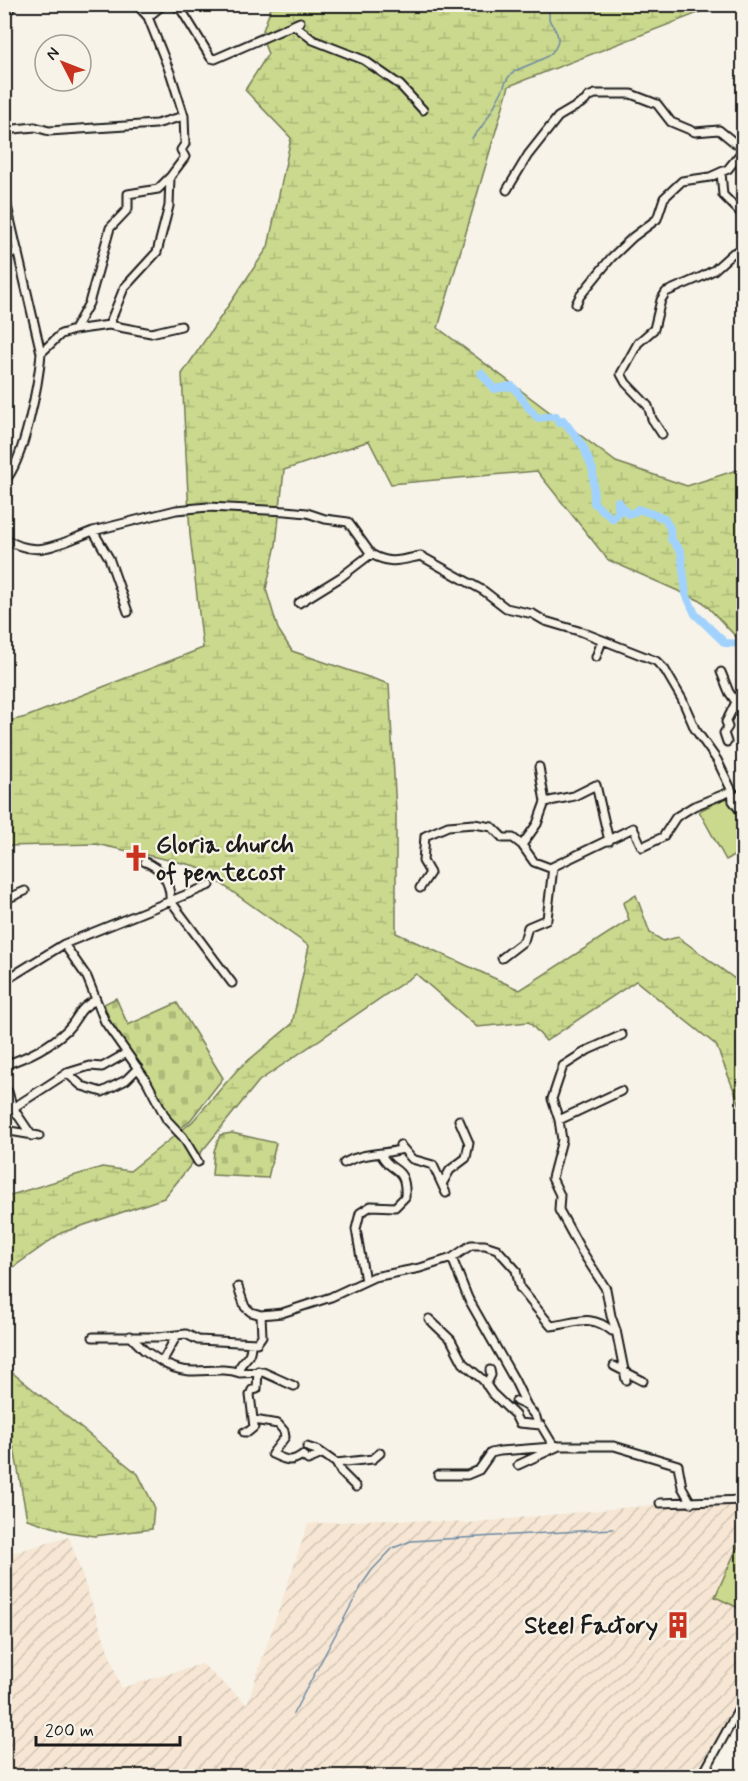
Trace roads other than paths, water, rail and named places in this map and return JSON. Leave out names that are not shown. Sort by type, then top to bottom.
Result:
[{"type":"street","points":[[4,16],[12,4]]},
{"type":"street","points":[[136,4],[148,17]]},
{"type":"street","points":[[74,330],[88,303],[110,228],[128,209],[128,194],[158,189],[185,157],[181,150],[185,144],[184,116],[144,4]]},
{"type":"street","points":[[148,17],[164,4]]},
{"type":"street","points":[[174,4],[182,10],[211,58],[215,59],[297,24],[313,40],[364,60],[400,85],[423,110]]},
{"type":"street","points":[[507,190],[528,155],[558,117],[595,94],[632,94],[657,105],[671,122],[695,132],[718,130],[744,147],[728,169],[710,177],[682,181],[664,198],[657,219],[611,258],[576,304]]},
{"type":"street","points":[[4,130],[35,127],[49,131],[156,124],[184,116]]},
{"type":"street","points":[[721,172],[723,195],[744,216]]},
{"type":"street","points":[[109,325],[124,288],[157,252],[169,206],[170,177]]},
{"type":"street","points":[[4,193],[41,352],[31,416],[12,471],[4,482]]},
{"type":"street","points":[[662,434],[652,419],[648,406],[626,383],[621,374],[638,343],[654,329],[661,300],[666,292],[714,270],[733,253],[744,249]]},
{"type":"street","points":[[4,254],[18,252]]},
{"type":"street","points":[[41,352],[61,334],[74,330],[109,325],[151,333],[181,326]]},
{"type":"street","points":[[4,538],[27,550],[47,548],[93,531],[176,510],[234,507],[286,510],[348,522],[355,528],[371,554],[391,562],[421,556],[484,591],[506,608],[533,614],[545,621],[656,662],[665,670],[696,729],[717,760],[732,791],[733,801],[744,816]]},
{"type":"street","points":[[93,531],[109,558],[128,612]]},
{"type":"street","points":[[299,603],[334,582],[371,554]]},
{"type":"street","points":[[596,657],[602,641]]},
{"type":"street","points":[[721,672],[729,692],[744,710]]},
{"type":"street","points":[[727,742],[724,733],[729,727],[726,722],[736,702]]},
{"type":"street","points":[[522,845],[537,824],[545,802],[539,767]]},
{"type":"street","points":[[545,802],[573,796],[596,785],[609,841]]},
{"type":"street","points":[[420,888],[430,873],[423,861],[425,836],[448,826],[474,824],[492,826],[503,838],[513,838],[522,845],[534,862],[550,868],[633,828],[642,847],[660,839],[676,817],[694,806],[732,791]]},
{"type":"street","points":[[733,801],[744,791]]},
{"type":"street","points":[[145,862],[153,864],[164,876],[171,892],[170,900],[232,983]]},
{"type":"street","points":[[502,958],[524,941],[528,927],[547,919],[553,867]]},
{"type":"street","points":[[4,981],[64,944],[210,885]]},
{"type":"street","points":[[4,900],[25,891]]},
{"type":"street","points":[[64,944],[87,977],[105,1022],[125,1054],[138,1068],[167,1119],[183,1137],[198,1162]]},
{"type":"street","points":[[4,1065],[22,1060],[68,1029],[84,1006],[96,1000]]},
{"type":"street","points":[[622,1035],[588,1050],[563,1066],[552,1099],[559,1120],[562,1140],[552,1178],[560,1195],[559,1210],[580,1250],[606,1289],[625,1376]]},
{"type":"street","points":[[13,1108],[67,1073],[90,1066],[102,1067],[125,1054]]},
{"type":"street","points":[[67,1073],[82,1086],[102,1092],[126,1080],[138,1068]]},
{"type":"street","points":[[4,1088],[8,1092],[13,1108],[36,1136],[4,1130]]},
{"type":"street","points":[[559,1120],[621,1091]]},
{"type":"street","points":[[442,1184],[450,1170],[466,1158],[469,1143],[459,1120]]},
{"type":"street","points":[[344,1163],[356,1156],[381,1154],[401,1147],[412,1159],[433,1166],[446,1193]]},
{"type":"street","points":[[365,1281],[356,1229],[360,1214],[371,1206],[395,1207],[405,1197],[406,1188],[401,1174],[386,1162],[381,1154]]},
{"type":"street","points":[[238,1287],[245,1307],[261,1316],[293,1310],[331,1297],[375,1277],[420,1268],[452,1258],[471,1245],[485,1245],[498,1249],[516,1269],[520,1288],[551,1326],[593,1320],[602,1323],[612,1331],[616,1330]]},
{"type":"street","points":[[452,1258],[468,1298],[527,1406],[536,1416],[535,1424]]},
{"type":"street","points":[[93,1337],[186,1334],[198,1340],[257,1343],[262,1336],[261,1316]]},
{"type":"street","points":[[429,1319],[451,1340],[463,1362],[515,1415],[519,1423],[541,1425],[553,1445],[559,1446]]},
{"type":"street","points":[[162,1362],[177,1335]]},
{"type":"street","points":[[130,1336],[144,1350],[172,1368],[195,1372],[263,1371],[294,1386]]},
{"type":"street","points":[[240,1372],[242,1362],[248,1359],[251,1352],[251,1343]]},
{"type":"street","points":[[614,1366],[625,1376],[643,1381]]},
{"type":"street","points":[[486,1385],[491,1375],[490,1370]]},
{"type":"street","points":[[244,1432],[254,1427],[250,1395],[252,1390],[257,1389],[258,1371]]},
{"type":"street","points":[[516,1401],[527,1406]]},
{"type":"street","points":[[254,1420],[278,1424],[284,1431],[285,1437],[272,1454],[290,1460],[295,1460],[302,1455],[308,1460],[322,1454]]},
{"type":"street","points":[[518,1465],[559,1446]]},
{"type":"street","points":[[438,1475],[468,1475],[479,1470],[491,1453],[500,1451],[559,1446],[614,1446],[678,1466],[682,1487],[691,1503]]},
{"type":"street","points":[[307,1447],[336,1463],[341,1472],[356,1487]]},
{"type":"street","points":[[336,1463],[373,1459],[380,1453]]},
{"type":"street","points":[[660,1503],[744,1500]]},
{"type":"street","points":[[702,1776],[744,1700]]},
{"type":"waterway","points":[[472,138],[489,116],[508,78],[520,69],[544,58],[555,48],[558,37],[549,19],[550,4]]},
{"type":"waterway","points":[[481,373],[494,389],[512,386],[538,418],[556,416],[559,423],[563,420],[583,446],[593,470],[594,503],[613,519],[618,513],[618,501],[628,514],[638,509],[664,518],[670,528],[671,539],[681,552],[686,594],[695,614],[725,643],[744,644]]},
{"type":"waterway","points":[[293,1714],[363,1583],[393,1548],[411,1541],[613,1529]]},
{"type":"place","name":"Gloria church of pentecost","points":[[136,858]]},
{"type":"place","name":"Steel Factory","points":[[678,1625]]}]
